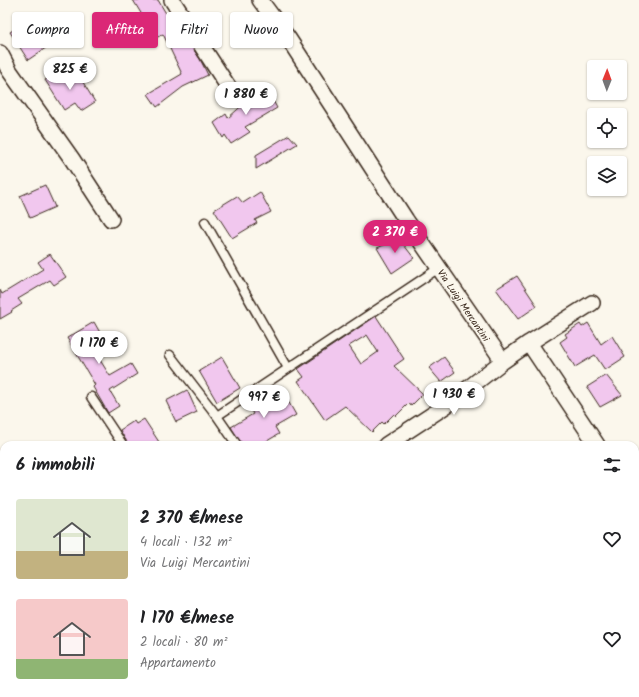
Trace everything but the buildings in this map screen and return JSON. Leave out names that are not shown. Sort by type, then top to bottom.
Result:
[{"type":"street","points":[[172,0],[230,88]]},
{"type":"street","name":"Via Luigi Mercantini","points":[[260,0],[288,38],[406,220],[503,361]]},
{"type":"street","points":[[0,53],[9,70],[72,159],[111,219]]},
{"type":"street","points":[[392,441],[446,405],[503,361],[592,302]]},
{"type":"street","points":[[529,343],[594,441]]},
{"type":"lane","points":[[205,222],[288,368]]},
{"type":"lane","points":[[217,416],[439,268]]},
{"type":"lane","points":[[170,355],[234,441]]},
{"type":"lane","points":[[91,397],[120,441]]}]
